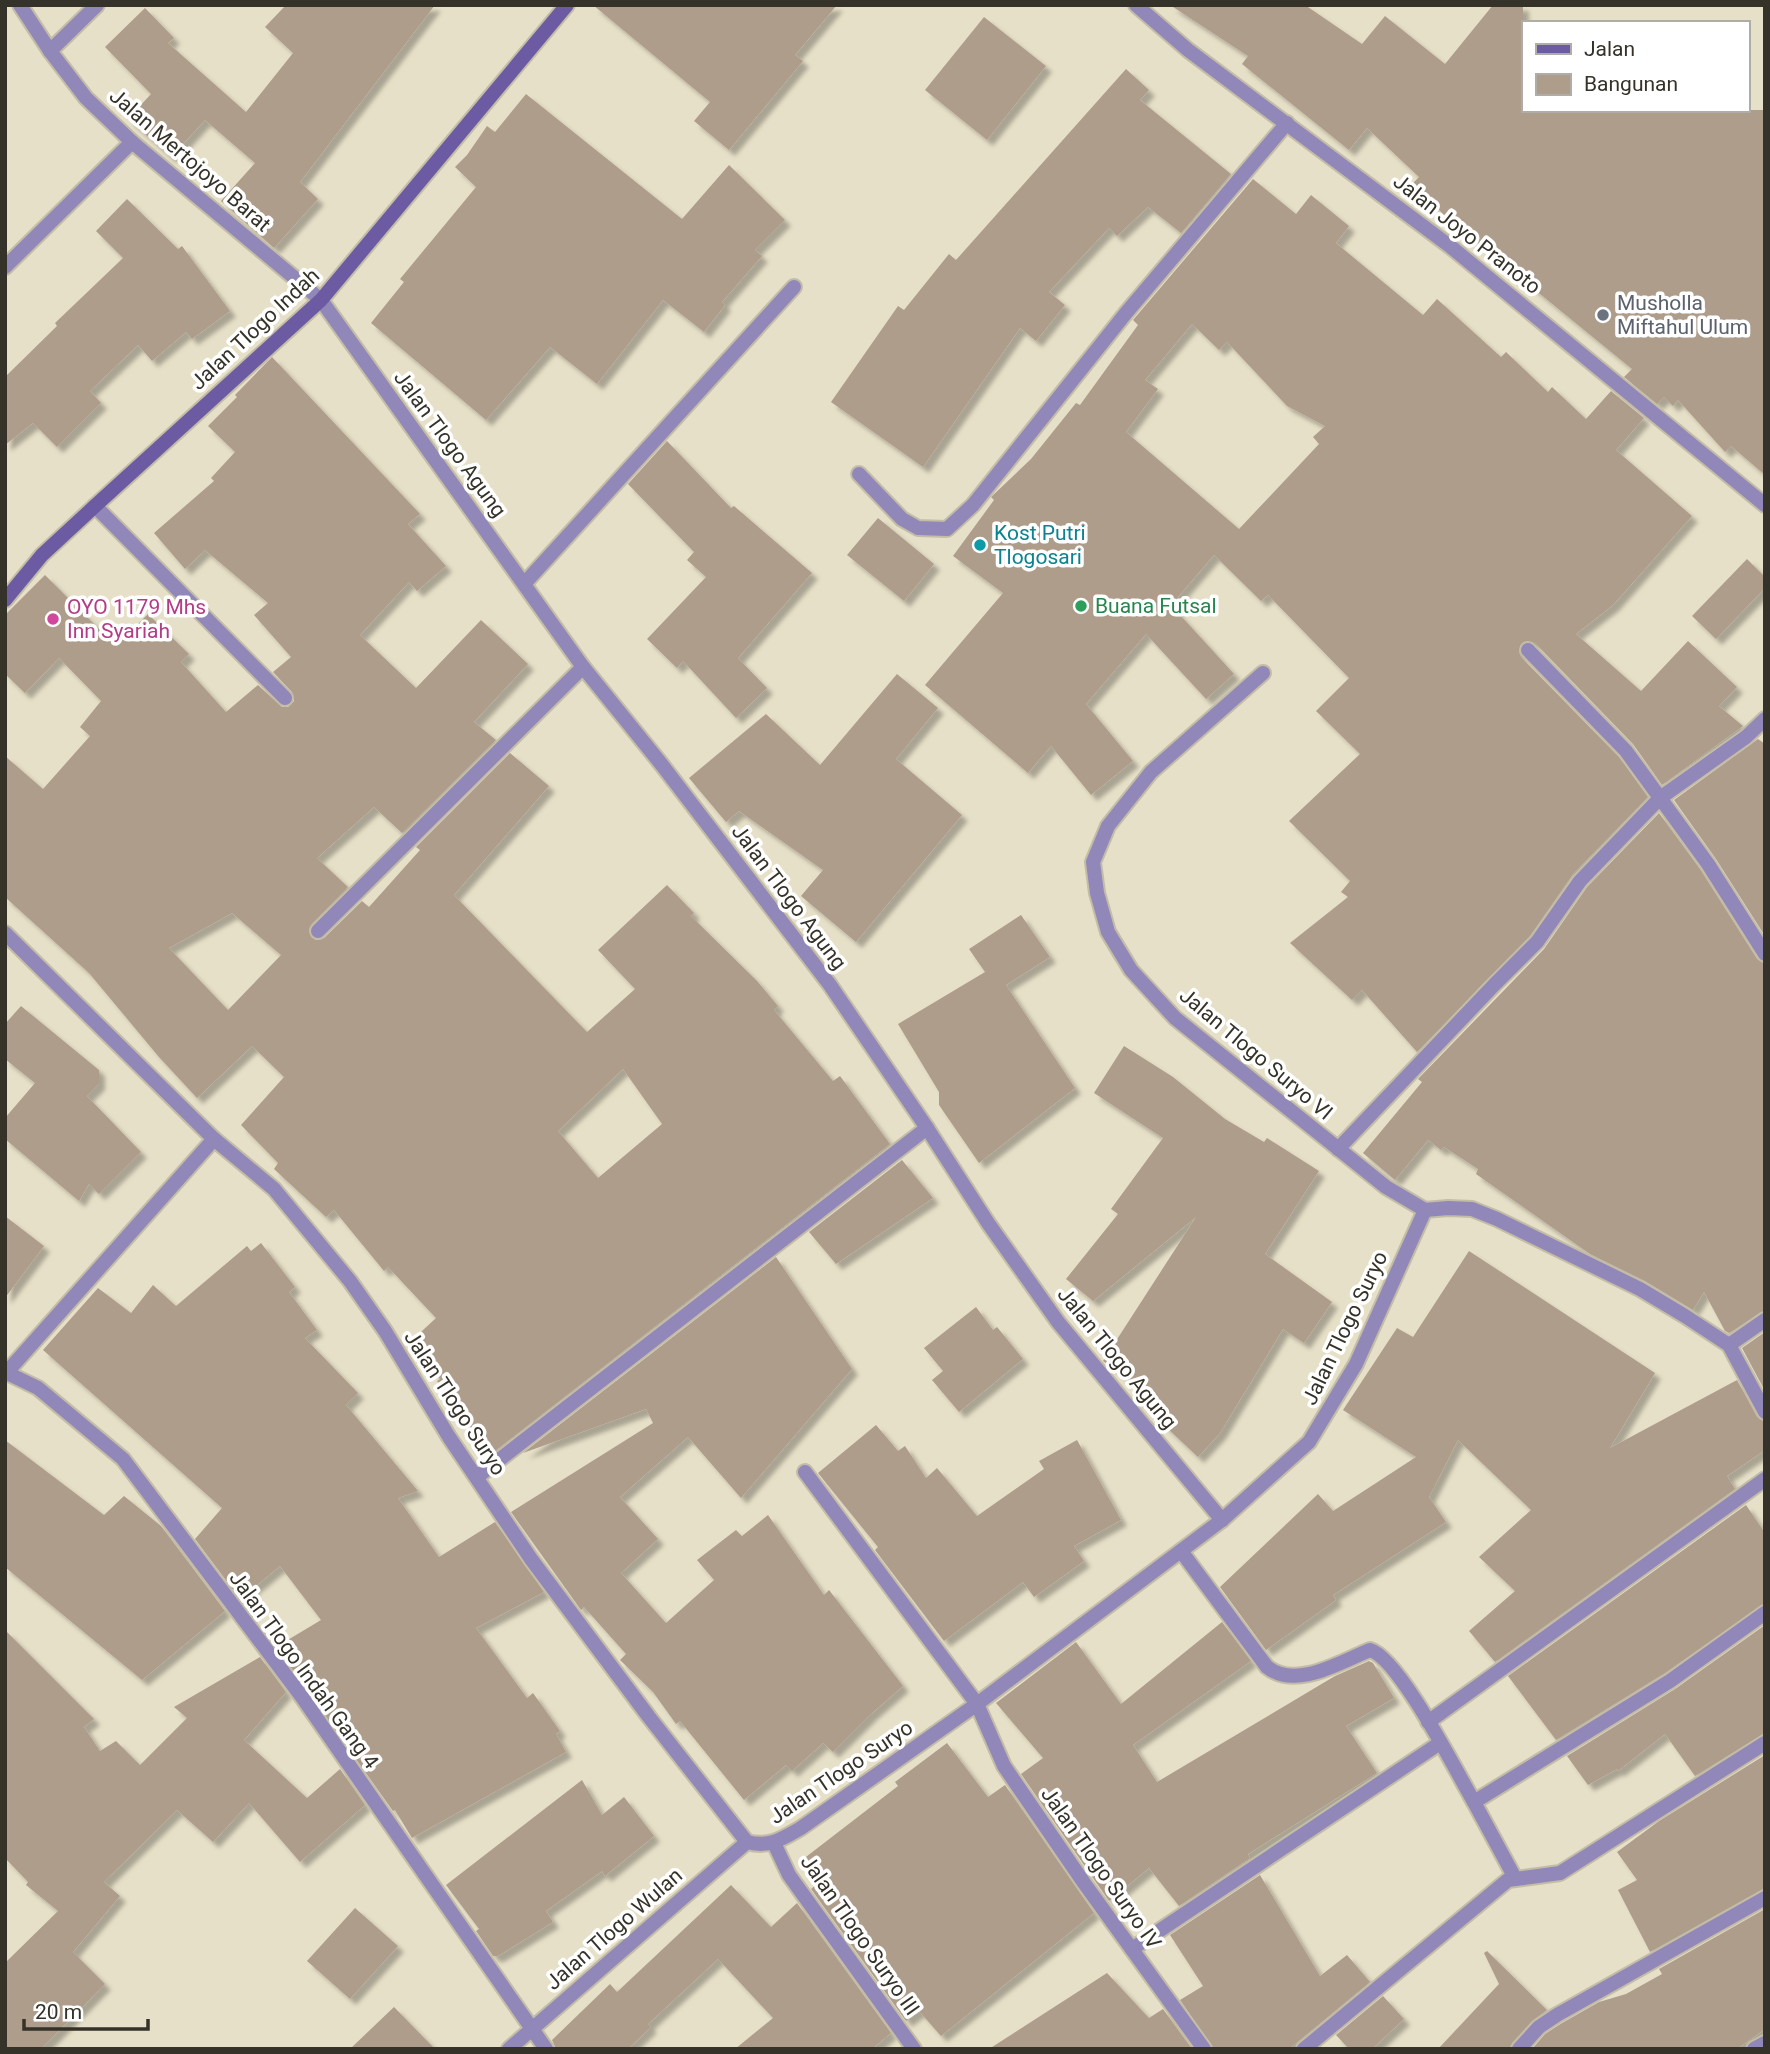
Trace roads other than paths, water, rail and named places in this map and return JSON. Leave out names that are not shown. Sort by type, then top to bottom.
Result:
[{"type":"street","name":"Jalan Mertojoyo Barat","points":[[20,5],[50,51],[86,98],[132,142],[321,300]]},
{"type":"street","points":[[50,51],[97,5]]},
{"type":"street","name":"Jalan Tlogo Indah","points":[[5,600],[43,555],[321,300],[567,5]]},
{"type":"street","name":"Jalan Joyo Pranoto","points":[[1136,5],[1188,50],[1490,278],[1765,505]]},
{"type":"street","points":[[859,474],[901,519],[918,528],[947,529],[973,505],[1126,313],[1287,123]]},
{"type":"street","points":[[5,267],[132,142]]},
{"type":"street","points":[[524,584],[794,287]]},
{"type":"street","name":"Jalan Tlogo Agung","points":[[321,300],[583,667],[662,765],[830,985],[988,1223],[1058,1322],[1222,1520]]},
{"type":"street","points":[[95,506],[285,698]]},
{"type":"street","points":[[1528,650],[1626,751],[1708,864],[1765,954]]},
{"type":"street","points":[[318,931],[583,667]]},
{"type":"street","name":"Jalan Tlogo Suryo VI","points":[[1263,673],[1151,772],[1108,826],[1093,862],[1097,894],[1108,932],[1132,970],[1175,1018],[1387,1187],[1425,1210]]},
{"type":"street","points":[[1338,1149],[1538,942],[1580,881],[1660,798],[1746,737],[1765,719]]},
{"type":"street","name":"Jalan Tlogo Suryo","points":[[5,933],[214,1139],[274,1189],[350,1281],[531,1559],[747,1842],[758,1845],[774,1843],[801,1828],[977,1704],[1222,1520],[1310,1442],[1356,1364],[1425,1210]]},
{"type":"street","points":[[477,1477],[927,1128]]},
{"type":"street","points":[[6,1372],[214,1139]]},
{"type":"street","points":[[1425,1210],[1472,1209],[1640,1289],[1729,1345],[1765,1412]]},
{"type":"street","points":[[1729,1345],[1765,1320]]},
{"type":"street","name":"Jalan Tlogo Indah Gang 4","points":[[6,1372],[38,1388],[123,1459],[302,1697],[546,2049]]},
{"type":"street","name":"Jalan Tlogo Suryo IV","points":[[805,1472],[977,1704],[1004,1766],[1205,2049]]},
{"type":"street","points":[[1428,1722],[1765,1479]]},
{"type":"street","points":[[1181,1551],[1267,1667],[1275,1673],[1288,1677],[1300,1676],[1370,1650],[1378,1652],[1398,1673],[1428,1722],[1515,1878]]},
{"type":"street","points":[[1474,1802],[1670,1681],[1765,1613]]},
{"type":"street","points":[[1132,1949],[1440,1743]]},
{"type":"street","points":[[1304,2049],[1508,1880],[1560,1873],[1765,1743]]},
{"type":"street","name":"Jalan Tlogo Wulan","points":[[509,2049],[747,1842]]},
{"type":"street","name":"Jalan Tlogo Suryo III","points":[[774,1843],[789,1875],[914,2049]]},
{"type":"street","points":[[1519,2049],[1539,2027],[1557,2015],[1765,1898]]},
{"type":"street","points":[[1754,2049],[1765,2043]]},
{"type":"place","name":"Musholla Miftahul Ulum","points":[[1603,315]]},
{"type":"place","name":"Kost Putri Tlogosari","points":[[980,545]]},
{"type":"place","name":"Buana Futsal","points":[[1081,606]]},
{"type":"place","name":"OYO 1179 Mhs Inn Syariah","points":[[53,619]]}]
